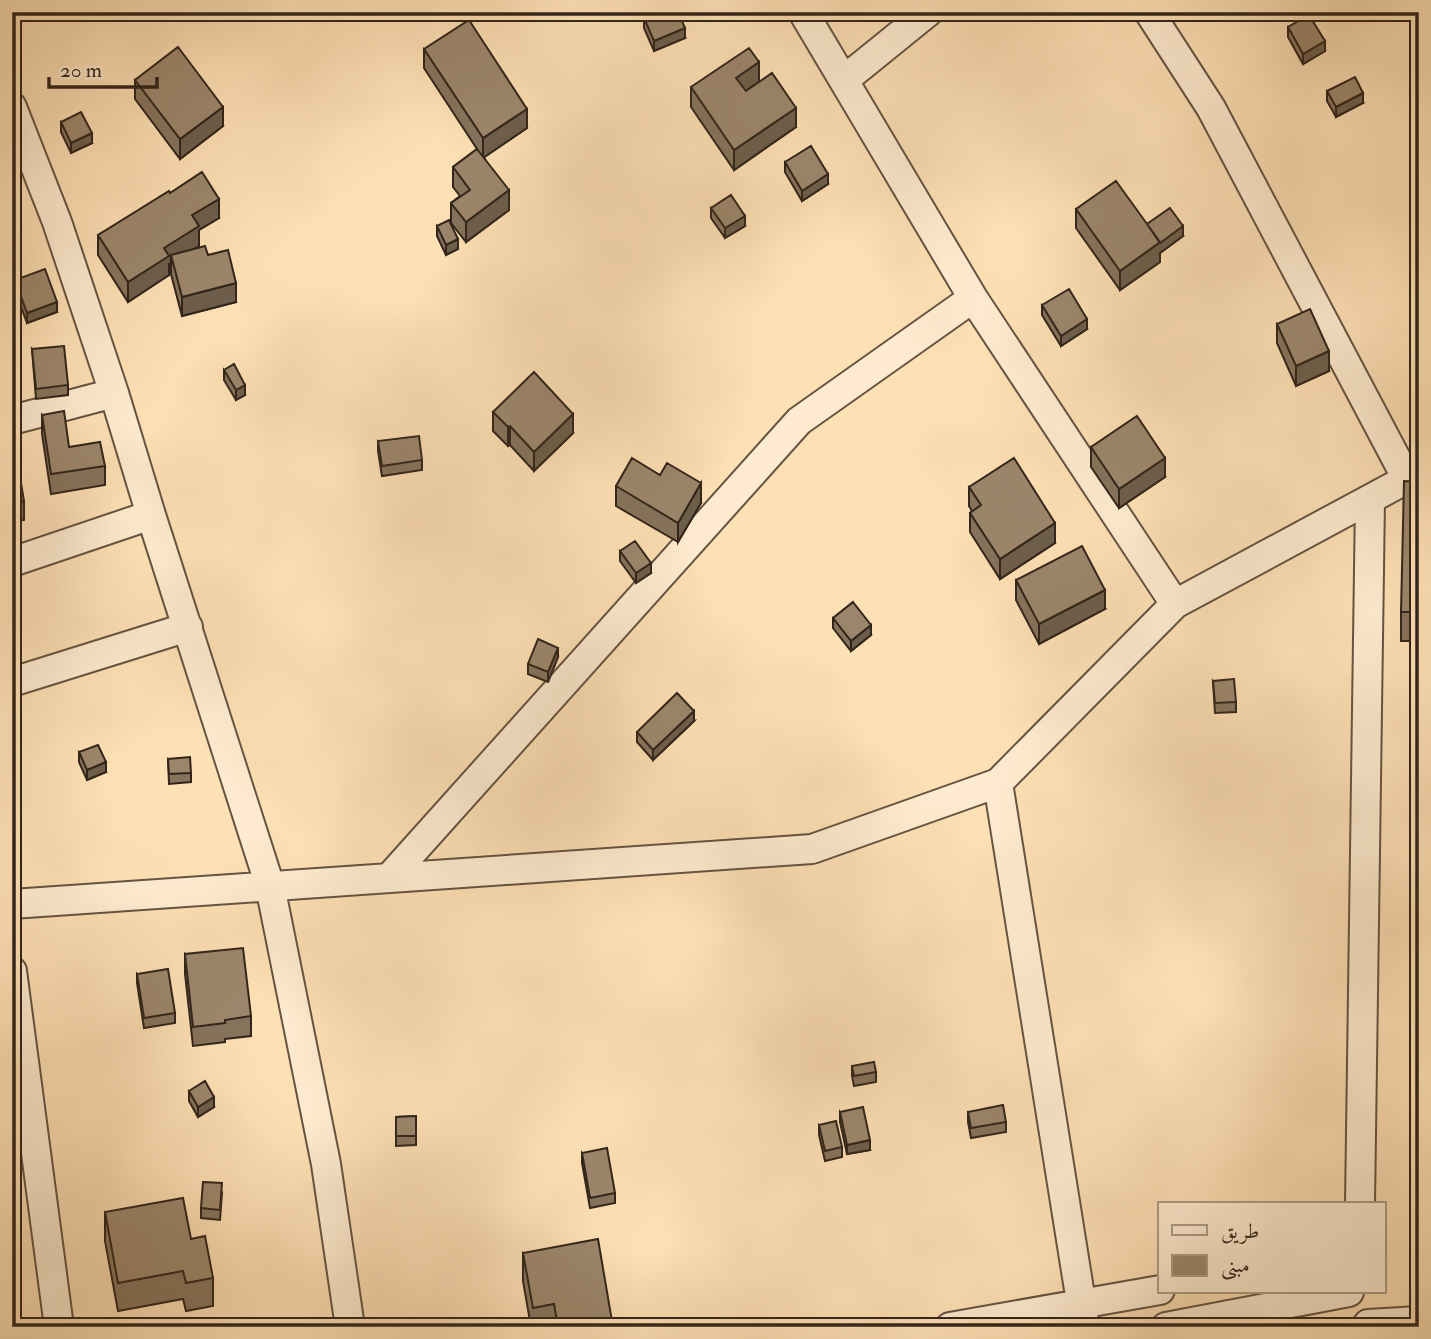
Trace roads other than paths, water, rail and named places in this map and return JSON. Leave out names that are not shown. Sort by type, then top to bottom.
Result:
[{"type":"street","points":[[803,12],[973,298],[1175,604]]},
{"type":"street","points":[[844,80],[928,12]]},
{"type":"street","points":[[12,904],[812,849],[998,783],[1175,604],[1413,478],[1211,108],[1149,12]]},
{"type":"street","points":[[12,107],[57,222],[114,393],[270,886],[326,1164],[350,1327]]},
{"type":"street","points":[[389,878],[799,421],[973,298]]},
{"type":"street","points":[[12,420],[114,393]]},
{"type":"street","points":[[1360,1202],[1370,499]]},
{"type":"street","points":[[12,562],[151,515]]},
{"type":"street","points":[[12,682],[188,627]]},
{"type":"street","points":[[998,783],[1084,1315]]},
{"type":"street","points":[[12,971],[22,1116],[59,1327]]},
{"type":"street","points":[[950,1327],[1084,1315],[1158,1291]]},
{"type":"street","points":[[1166,1327],[1339,1294]]},
{"type":"street","points":[[1365,1294],[1369,1326],[1419,1321]]}]
